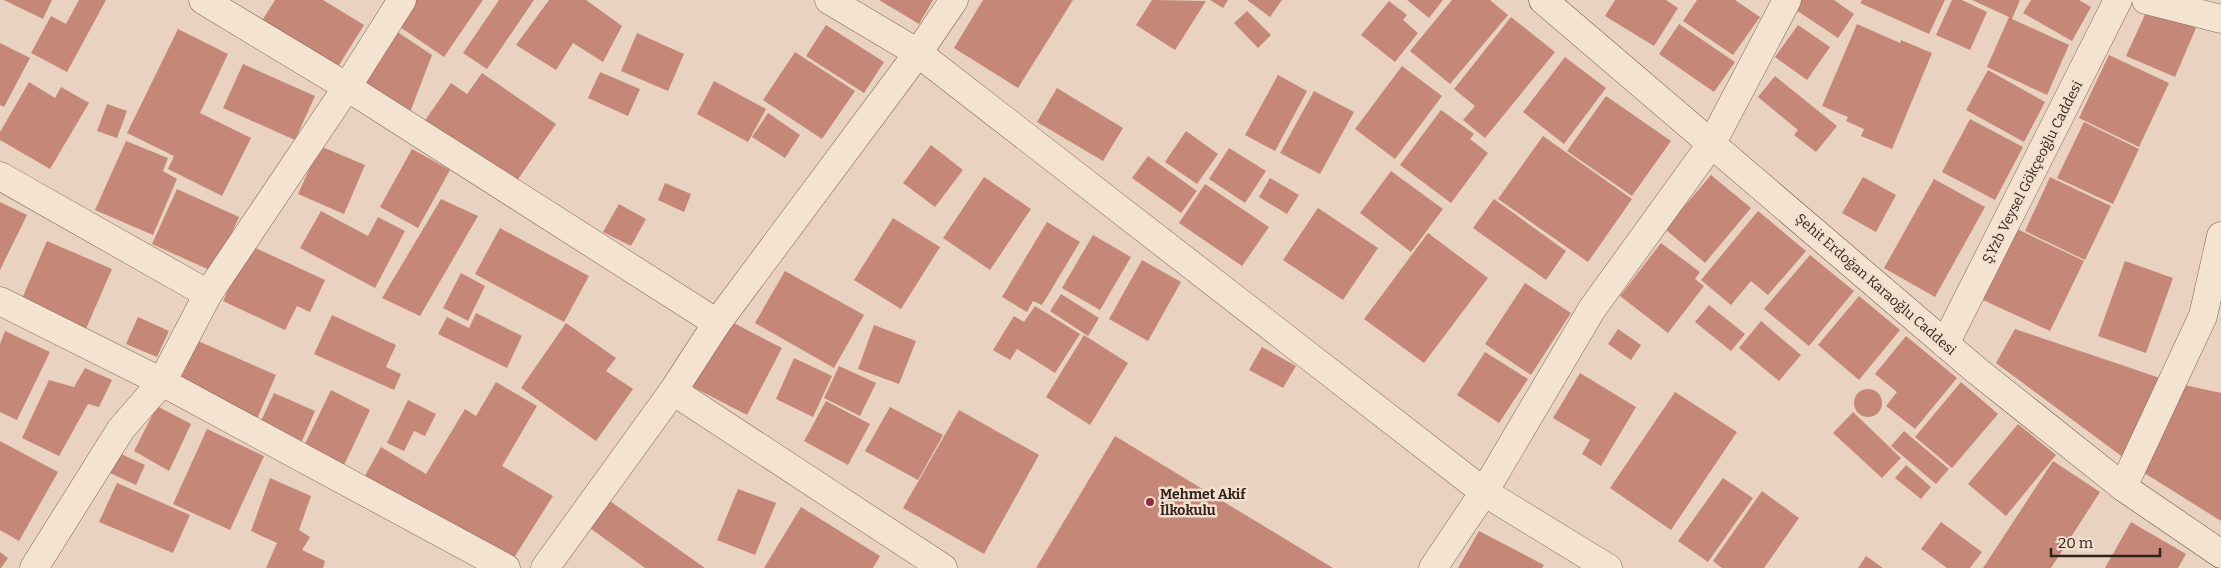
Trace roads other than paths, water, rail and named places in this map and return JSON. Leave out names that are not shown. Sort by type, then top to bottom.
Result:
[{"type":"street","points":[[203,0],[347,87],[717,323]]},
{"type":"street","points":[[34,568],[121,429],[162,382],[208,294],[347,87],[402,0]]},
{"type":"street","points":[[829,0],[918,53],[1484,492],[1608,568]]},
{"type":"street","points":[[544,568],[673,391],[717,323],[918,53],[954,0]]},
{"type":"street","name":"Şehit Erdoğan Karaoğlu Caddesi","points":[[1543,0],[1945,344],[2123,487],[2221,554]]},
{"type":"street","points":[[1433,568],[1484,492],[1592,309],[1712,143],[1787,0]]},
{"type":"street","name":"Ş.Yzb Veysel Gökçeoğlu Caddesi","points":[[1945,344],[2118,0]]},
{"type":"street","points":[[2146,0],[2221,19]]},
{"type":"street","points":[[0,176],[208,294]]},
{"type":"street","points":[[2123,487],[2203,316],[2221,236]]},
{"type":"street","points":[[0,302],[162,382],[506,568]]},
{"type":"street","points":[[673,391],[942,568]]},
{"type":"place","name":"Mehmet Akif İlkokulu","points":[[1150,502]]}]
